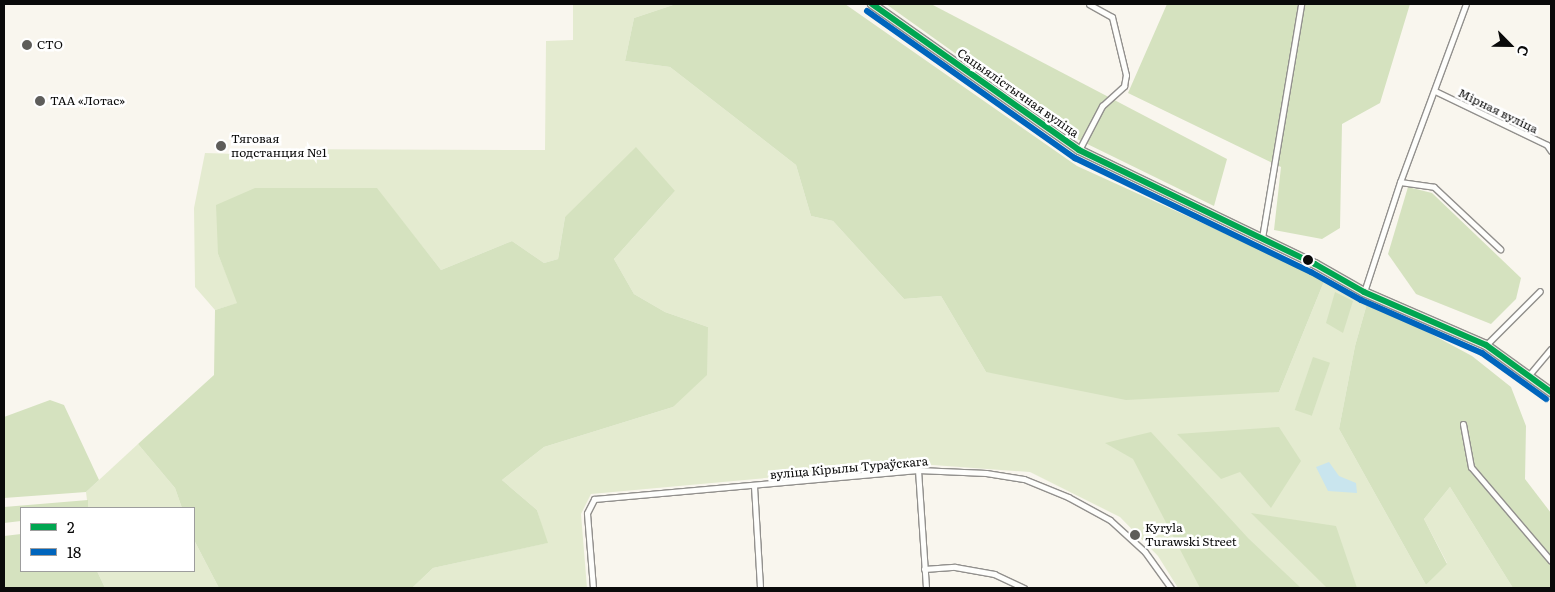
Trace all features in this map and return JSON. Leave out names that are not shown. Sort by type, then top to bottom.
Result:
[{"type":"main road","name":"Сацыялістычная вуліца","points":[[872,4],[1079,150],[1262,238],[1364,292],[1486,346],[1551,392]]},
{"type":"street","name":"Сацыялістычная вуліца","points":[[1079,150],[1102,106],[1115,91],[1124,86],[1126,75],[1112,17],[1089,4]]},
{"type":"street","points":[[1262,238],[1301,4]]},
{"type":"street","points":[[1364,292],[1400,182],[1466,4]]},
{"type":"street","name":"Мірная вуліца","points":[[1435,91],[1547,145],[1551,151]]},
{"type":"street","points":[[1400,182],[1434,186],[1500,249]]},
{"type":"street","points":[[1486,346],[1540,291]]},
{"type":"street","points":[[1529,375],[1551,348]]},
{"type":"street","points":[[1463,424],[1471,467],[1551,561]]},
{"type":"street","points":[[918,470],[926,588]]},
{"type":"street","name":"вуліца Кірылы Тураўскага","points":[[593,588],[587,513],[594,499],[918,470],[986,473],[1024,479],[1068,497],[1110,520],[1145,552],[1171,588]]},
{"type":"street","points":[[754,486],[760,588]]},
{"type":"street","points":[[924,569],[955,567],[994,574],[1024,588]]},
{"type":"green space","points":[[573,4],[676,4],[634,18],[625,61],[670,67],[796,165],[811,216],[833,221],[904,299],[941,296],[986,372],[1279,392],[1325,279],[1368,300],[1355,346],[1339,429],[1426,585],[1447,563],[1424,519],[1450,487],[1513,588],[1178,588],[1158,556],[1120,517],[1030,472],[919,464],[591,494],[581,514],[587,588],[412,588],[433,568],[547,543],[537,510],[502,480],[544,447],[673,407],[708,327],[665,312],[634,294],[614,259],[675,191],[565,217],[558,259],[544,263],[512,241],[441,270],[376,188],[218,254],[238,303],[215,310],[195,287],[194,208],[205,153],[236,154],[236,149],[545,150],[546,41],[573,40]]},
{"type":"green space","points":[[676,4],[845,4],[1077,166],[1325,279],[1279,392],[1126,400],[986,372],[941,296],[904,299],[833,221],[811,216],[796,165],[670,67],[625,61],[634,18]]},
{"type":"green space","points":[[886,4],[931,4],[1227,159],[1214,206],[1073,137]]},
{"type":"green space","points":[[1167,4],[1410,4],[1380,103],[1342,124],[1340,228],[1322,239],[1274,230],[1281,167],[1128,93]]},
{"type":"green space","points":[[636,147],[675,191],[614,259],[634,294],[665,312],[708,327],[707,375],[673,407],[544,447],[502,480],[537,510],[548,543],[433,568],[412,588],[219,588],[195,542],[195,507],[182,507],[175,488],[138,444],[214,375],[215,310],[237,303],[218,254],[216,205],[255,188],[377,188],[441,270],[512,241],[544,263],[558,259],[565,217]]},
{"type":"green space","points":[[1408,187],[1432,193],[1521,278],[1516,299],[1491,324],[1416,294],[1388,254]]},
{"type":"green space","points":[[1335,292],[1353,301],[1343,333],[1326,323]]},
{"type":"green space","points":[[1368,300],[1472,356],[1511,387],[1526,426],[1525,479],[1551,513],[1551,588],[1513,588],[1450,487],[1424,519],[1447,564],[1426,585],[1339,429],[1355,346]]},
{"type":"green space","points":[[1313,357],[1330,363],[1312,416],[1295,410]]},
{"type":"green space","points":[[50,400],[64,405],[99,480],[86,492],[4,498],[4,417]]},
{"type":"green space","points":[[1279,427],[1301,461],[1271,508],[1240,472],[1221,479],[1177,434]]},
{"type":"green space","points":[[1151,432],[1248,538],[1301,588],[1200,588],[1133,459],[1105,443]]},
{"type":"green space","points":[[138,444],[175,488],[182,507],[88,507],[86,492]]},
{"type":"green space","points":[[88,500],[88,507],[20,507],[20,521],[4,523],[4,507]]},
{"type":"green space","points":[[1251,513],[1336,526],[1357,588],[1327,588]]},
{"type":"green space","points":[[20,534],[20,572],[97,572],[105,588],[4,588],[4,536]]},
{"type":"green space","points":[[195,542],[219,588],[105,588],[97,572],[195,572]]},
{"type":"water","points":[[1329,462],[1339,476],[1356,483],[1357,493],[1328,491],[1316,467]]},
{"type":"transit line","name":"2","points":[[872,4],[1079,150],[1315,264],[1364,292],[1486,345],[1551,392]]},
{"type":"transit line","name":"18","points":[[867,11],[1075,158],[1311,272],[1361,300],[1482,353],[1546,399]]},
{"type":"place","name":"СТО","points":[[27,45]]},
{"type":"place","name":"ТАА «Лотас»","points":[[40,101]]},
{"type":"place","name":"Тяговая подстанция №1","points":[[221,146]]},
{"type":"place","name":"Kyryla Turawski Street","points":[[1135,535]]}]
